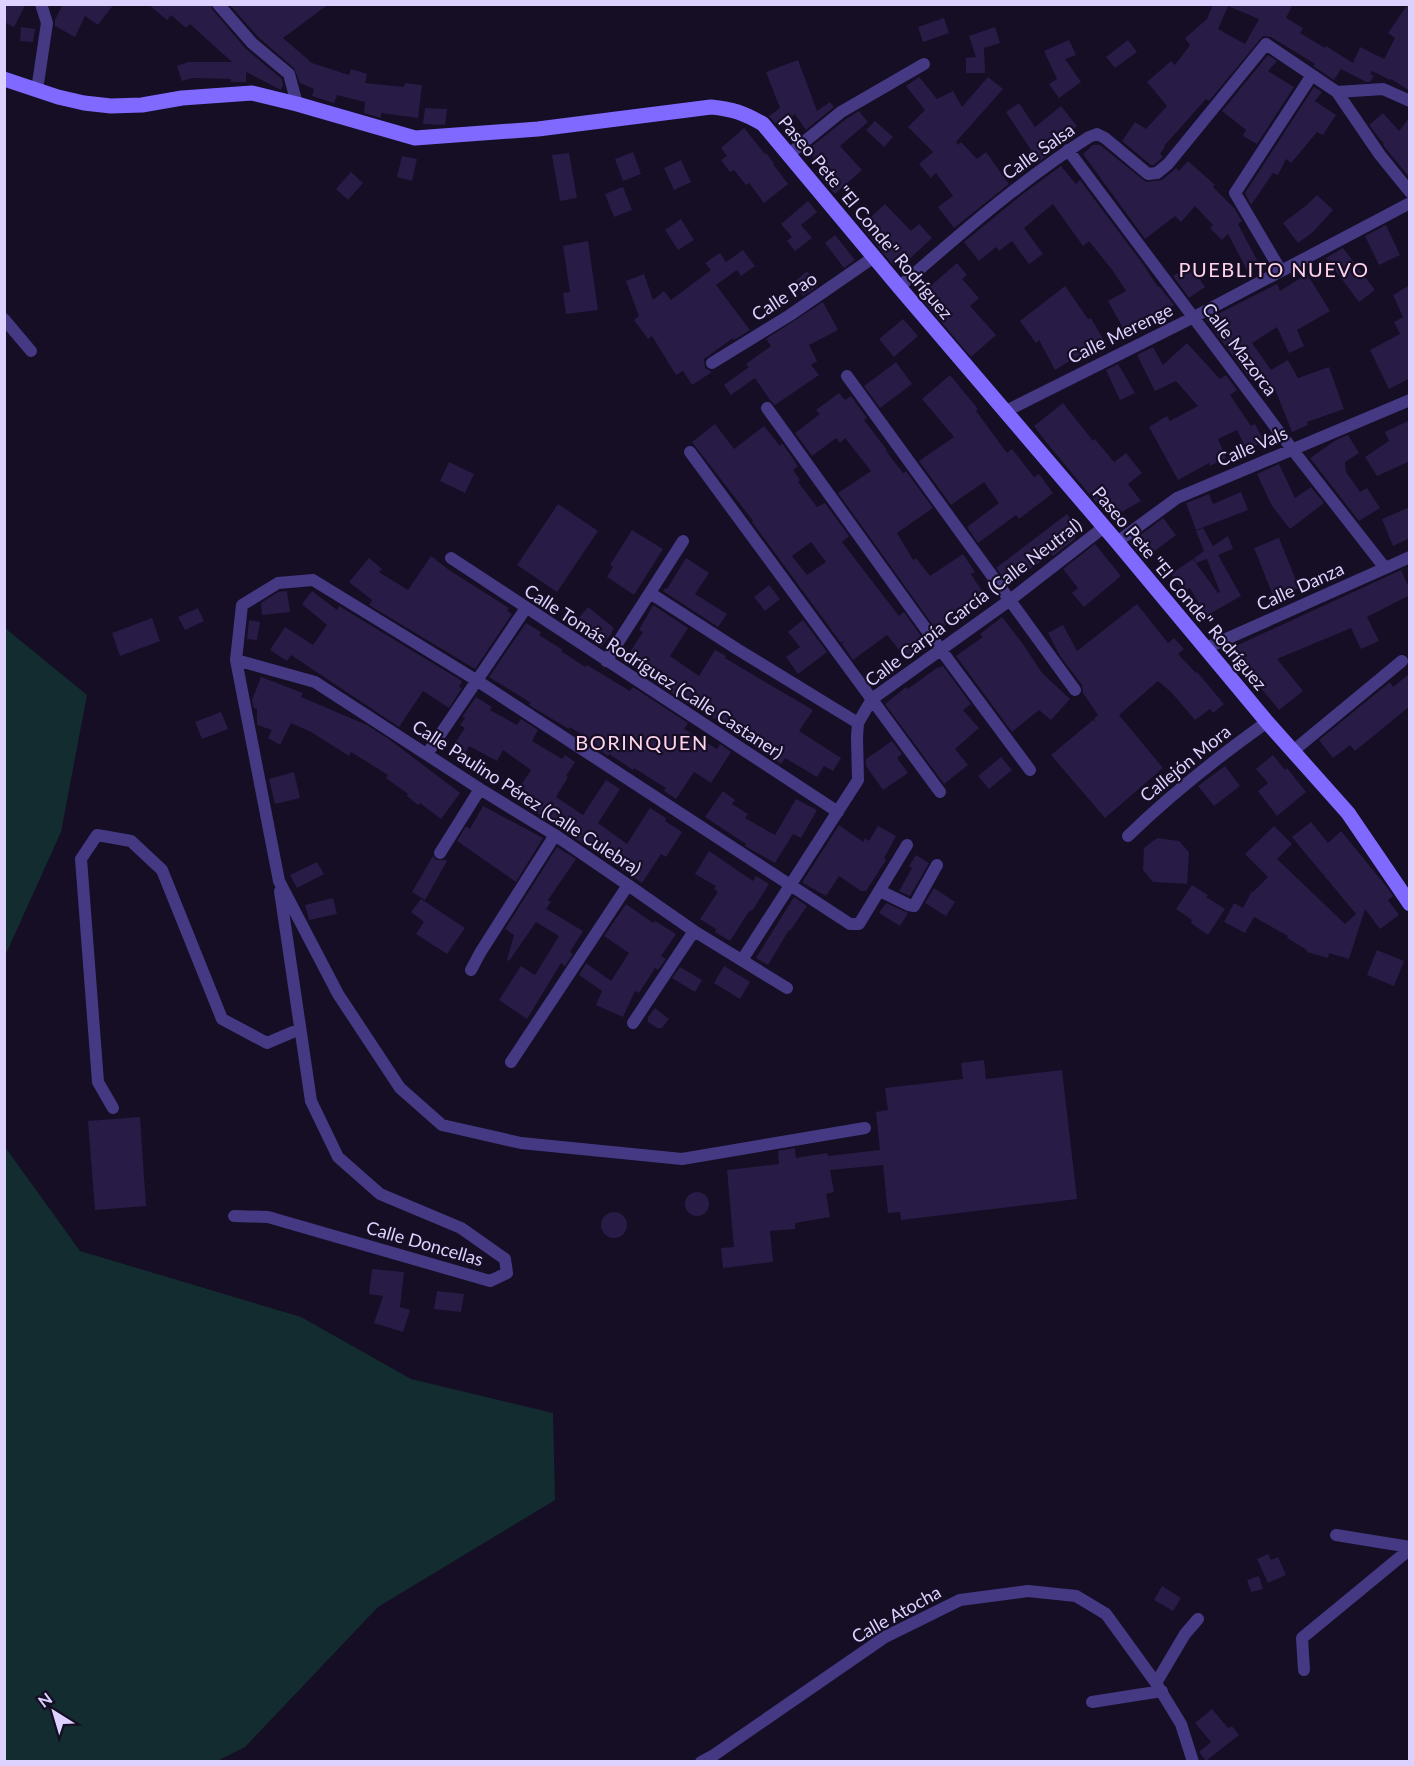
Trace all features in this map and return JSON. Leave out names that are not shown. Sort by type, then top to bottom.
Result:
[{"type":"street","points":[[38,90],[47,23],[41,4]]},
{"type":"street","points":[[218,4],[252,43],[289,74],[297,104]]},
{"type":"street","name":"Calle Salsa","points":[[899,287],[998,201],[1033,174],[1089,137],[1097,134],[1105,138],[1148,174],[1157,173],[1168,164],[1266,44],[1312,75]]},
{"type":"street","points":[[788,155],[841,112],[924,64]]},
{"type":"street","points":[[1281,271],[1235,194],[1312,75],[1337,92],[1380,155],[1410,192]]},
{"type":"street","name":"Paseo Pete \"El Conde\" Rodríguez","points":[[4,79],[84,103],[111,106],[142,105],[182,98],[252,93],[415,138],[538,129],[711,107],[745,113],[763,124],[1267,722],[1348,813],[1410,904]]},
{"type":"street","points":[[1337,92],[1383,89],[1410,101]]},
{"type":"street","name":"Calle Mazorca","points":[[1068,150],[1385,568]]},
{"type":"street","name":"Calle Merenge","points":[[1006,411],[1194,317],[1410,203]]},
{"type":"street","name":"Calle Pao","points":[[712,363],[790,315],[874,257]]},
{"type":"street","points":[[4,319],[31,351]]},
{"type":"street","points":[[847,376],[1075,690]]},
{"type":"street","name":"Calle Vals","points":[[1117,542],[1177,498],[1410,400]]},
{"type":"street","points":[[767,408],[1030,770]]},
{"type":"street","points":[[690,452],[940,792]]},
{"type":"street","name":"Calle Carpía García (Calle Neutral)","points":[[742,960],[858,780],[858,723],[872,699],[1010,600],[1104,527]]},
{"type":"street","points":[[606,661],[683,541]]},
{"type":"street","name":"Calle Danza","points":[[1206,648],[1410,557]]},
{"type":"street","name":"Calle Tomás Rodríguez (Calle Castaner)","points":[[451,558],[838,812]]},
{"type":"street","points":[[865,1128],[682,1159],[521,1143],[442,1125],[400,1088],[338,994],[279,881],[236,660],[242,605],[278,583],[313,580],[476,680],[850,924],[859,924],[907,845]]},
{"type":"street","points":[[650,593],[858,723]]},
{"type":"street","points":[[427,754],[525,608]]},
{"type":"street","name":"Calle Paulino Pérez (Calle Culebra)","points":[[236,660],[315,682],[555,835],[694,931],[787,988]]},
{"type":"street","points":[[1293,751],[1402,661]]},
{"type":"street","name":"Callejón Mora","points":[[1128,836],[1157,808],[1267,722]]},
{"type":"street","points":[[440,853],[480,789]]},
{"type":"street","points":[[471,970],[555,835]]},
{"type":"street","points":[[113,1108],[98,1082],[81,859],[97,836],[131,841],[162,870],[222,1019],[267,1044],[300,1029]]},
{"type":"street","points":[[880,891],[914,906],[937,865]]},
{"type":"street","name":"Calle Doncellas","points":[[234,1216],[268,1217],[490,1281],[507,1273],[505,1259],[461,1228],[380,1194],[338,1158],[311,1101],[279,881]]},
{"type":"street","points":[[511,1062],[628,885]]},
{"type":"street","points":[[633,1023],[694,931]]},
{"type":"street","points":[[1336,1535],[1410,1548]]},
{"type":"street","points":[[1304,1670],[1302,1638],[1410,1548]]},
{"type":"street","name":"Calle Atocha","points":[[701,1761],[714,1755],[885,1637],[960,1600],[1028,1591],[1076,1596],[1106,1614],[1159,1687],[1181,1724],[1193,1761]]},
{"type":"street","points":[[1092,1702],[1159,1687],[1174,1651],[1198,1618]]},
{"type":"green space","points":[[5,628],[87,695],[61,832],[5,956]]},
{"type":"green space","points":[[5,1147],[80,1251],[301,1317],[411,1379],[553,1413],[555,1500],[378,1607],[245,1747],[217,1761],[5,1761]]},
{"type":"building","points":[[8,4],[26,4],[14,27],[4,22],[4,10]]},
{"type":"building","points":[[63,4],[114,4],[98,25],[85,16],[75,37],[55,26],[55,20]]},
{"type":"building","points":[[148,4],[210,4],[246,49],[282,79],[281,90],[246,72],[246,82],[231,82],[231,79],[192,78],[182,81],[177,66],[188,62],[232,62],[190,24],[186,28],[171,15],[167,20]]},
{"type":"building","points":[[229,4],[329,4],[283,38],[312,63],[349,75],[351,69],[367,74],[365,83],[404,87],[405,83],[422,85],[418,118],[381,113],[381,118],[364,113],[365,102],[337,95],[334,103],[312,96],[314,89],[300,83],[294,68],[258,37]]},
{"type":"building","points":[[1213,4],[1293,4],[1286,18],[1303,28],[1300,33],[1353,63],[1360,47],[1384,59],[1395,38],[1388,33],[1410,4],[1410,91],[1372,71],[1370,74],[1374,76],[1370,82],[1341,69],[1334,80],[1313,66],[1315,64],[1271,37],[1263,36],[1209,101],[1206,99],[1164,146],[1160,154],[1163,157],[1151,165],[1122,141],[1135,122],[1146,129],[1167,106],[1147,82],[1171,61],[1175,65],[1190,45],[1185,38],[1207,19]],"holes":[[[1228,6],[1259,19],[1245,44],[1218,29]]]},
{"type":"building","points":[[944,18],[949,33],[923,42],[918,27]]},
{"type":"building","points":[[21,27],[35,29],[33,42],[20,41]]},
{"type":"building","points":[[995,27],[1000,43],[984,48],[985,73],[966,73],[966,58],[976,57],[969,36]]},
{"type":"building","points":[[1069,40],[1076,55],[1065,59],[1081,82],[1059,98],[1049,84],[1057,79],[1044,51]]},
{"type":"building","points":[[1128,40],[1137,52],[1115,68],[1106,57]]},
{"type":"building","points":[[1268,55],[1277,61],[1268,71],[1294,87],[1257,144],[1243,136],[1246,130],[1222,111]]},
{"type":"building","points":[[798,60],[817,111],[830,102],[834,107],[806,130],[795,114],[779,127],[769,116],[780,108],[766,72]]},
{"type":"building","points":[[919,77],[937,99],[953,91],[962,107],[988,77],[1003,89],[956,142],[958,145],[961,142],[977,159],[986,152],[1009,184],[954,228],[938,207],[953,196],[936,173],[931,178],[919,164],[933,152],[908,127],[925,110],[906,86]]},
{"type":"building","points":[[1314,87],[1322,92],[1315,101],[1336,115],[1323,135],[1317,132],[1291,163],[1286,159],[1278,175],[1273,173],[1251,205],[1245,193]]},
{"type":"building","points":[[1019,103],[1035,127],[1061,106],[1077,126],[1048,148],[1051,152],[1039,162],[1006,112]]},
{"type":"building","points":[[425,108],[447,109],[445,125],[423,124]]},
{"type":"building","points":[[859,111],[868,122],[840,146],[862,170],[835,194],[816,172],[822,167],[807,150]]},
{"type":"building","points":[[1383,113],[1399,131],[1410,117],[1410,178],[1369,125]]},
{"type":"building","points":[[875,121],[893,137],[884,147],[866,130]]},
{"type":"building","points":[[744,128],[774,163],[788,184],[764,203],[749,183],[746,185],[734,170],[730,172],[721,160],[727,156],[721,148]]},
{"type":"building","points":[[1093,145],[1100,145],[1146,182],[1162,180],[1176,168],[1179,171],[1188,161],[1215,185],[1213,187],[1234,208],[1242,221],[1238,224],[1259,264],[1247,270],[1228,234],[1222,240],[1210,228],[1213,225],[1195,206],[1181,222],[1175,216],[1145,239],[1083,154]]},
{"type":"building","points":[[633,152],[641,174],[623,181],[615,159]]},
{"type":"building","points":[[569,153],[577,198],[560,201],[552,155]]},
{"type":"building","points":[[402,156],[417,159],[412,181],[397,177]]},
{"type":"building","points":[[681,160],[691,182],[674,190],[664,168]]},
{"type":"building","points":[[1061,166],[1076,184],[1080,180],[1158,287],[1174,305],[1156,317],[1154,315],[1124,330],[1108,301],[1126,291],[1089,241],[1083,246],[1053,204],[1024,228],[1043,254],[1029,264],[1012,241],[999,251],[996,247],[979,261],[964,242]]},
{"type":"building","points":[[351,172],[363,183],[348,200],[336,189]]},
{"type":"building","points":[[623,187],[632,210],[614,217],[605,194]]},
{"type":"building","points":[[1317,195],[1333,210],[1313,232],[1298,243],[1283,223]]},
{"type":"building","points":[[808,201],[817,212],[801,225],[812,238],[795,251],[787,241],[792,237],[781,224]]},
{"type":"building","points":[[885,204],[911,231],[919,224],[932,238],[903,265],[893,265],[861,226]]},
{"type":"building","points":[[681,219],[694,240],[678,250],[665,230]]},
{"type":"building","points":[[1386,225],[1400,255],[1379,265],[1365,236]]},
{"type":"building","points":[[835,235],[855,260],[844,268],[825,243]]},
{"type":"building","points":[[588,241],[598,310],[566,314],[563,293],[570,292],[563,246]]},
{"type":"building","points":[[1343,248],[1375,290],[1359,302],[1326,258]]},
{"type":"building","points":[[743,250],[755,266],[741,276],[737,270],[716,285],[750,330],[734,340],[733,338],[704,359],[705,368],[712,372],[692,385],[683,371],[676,375],[652,336],[648,339],[634,320],[639,316],[626,281],[644,274],[653,300],[664,291],[671,300],[711,270],[705,263],[720,253],[726,262]]},
{"type":"building","points":[[957,263],[967,275],[962,279],[979,298],[970,306],[996,335],[971,357],[919,296]]},
{"type":"building","points":[[1190,265],[1205,287],[1189,298],[1173,276]]},
{"type":"building","points":[[807,271],[818,286],[803,296],[793,283]]},
{"type":"building","points":[[1307,274],[1330,311],[1297,330],[1304,346],[1289,353],[1277,327],[1252,343],[1271,370],[1288,360],[1298,378],[1329,367],[1344,409],[1307,422],[1308,425],[1292,432],[1275,389],[1268,393],[1258,375],[1251,380],[1206,320],[1277,284],[1280,291]]},
{"type":"building","points":[[1410,285],[1410,378],[1389,389],[1370,350],[1400,334],[1394,322],[1403,317],[1393,295]]},
{"type":"building","points":[[1065,286],[1088,319],[1091,318],[1106,344],[1095,350],[1093,347],[1055,370],[1039,340],[1036,343],[1020,321]]},
{"type":"building","points":[[823,302],[838,330],[809,345],[817,361],[811,365],[819,375],[775,405],[755,378],[731,395],[724,385],[749,367],[746,364],[771,346],[766,339]]},
{"type":"building","points":[[903,319],[918,336],[894,357],[879,339]]},
{"type":"building","points":[[1187,343],[1220,379],[1226,375],[1237,390],[1230,395],[1251,426],[1255,424],[1264,441],[1247,450],[1237,430],[1218,439],[1226,458],[1210,466],[1209,463],[1178,480],[1149,427],[1167,416],[1170,421],[1198,406],[1176,381],[1155,391],[1137,355],[1153,347],[1163,365]]},
{"type":"building","points":[[896,362],[912,384],[880,408],[864,386]]},
{"type":"building","points":[[1118,364],[1135,393],[1120,400],[1106,370]]},
{"type":"building","points":[[950,375],[978,409],[976,411],[1007,453],[1012,449],[1034,477],[1039,474],[1053,493],[1019,519],[1016,515],[978,543],[967,527],[999,503],[984,482],[951,505],[919,461],[954,437],[922,399]]},
{"type":"building","points":[[839,393],[845,400],[851,396],[867,418],[864,420],[886,451],[903,473],[906,471],[933,508],[897,533],[913,560],[916,558],[930,576],[963,554],[975,572],[971,574],[987,599],[937,631],[838,493],[871,471],[845,438],[840,443],[836,438],[812,456],[795,433],[820,414],[816,410]]},
{"type":"building","points":[[1063,403],[1093,441],[1095,439],[1114,462],[1126,453],[1142,473],[1128,484],[1141,501],[1113,517],[1103,504],[1100,507],[1046,442],[1034,426]]},
{"type":"building","points":[[1410,420],[1410,461],[1377,476],[1365,457],[1389,441],[1385,432]]},
{"type":"building","points":[[715,424],[734,449],[764,426],[780,446],[782,443],[798,466],[793,470],[800,480],[798,482],[817,507],[825,503],[849,536],[842,542],[899,616],[904,612],[924,640],[918,645],[920,648],[906,658],[887,635],[853,660],[842,644],[845,640],[841,643],[753,521],[692,442]],"holes":[[[811,542],[826,562],[807,575],[792,556]]]},
{"type":"building","points":[[1348,435],[1359,453],[1345,462],[1346,472],[1360,492],[1367,488],[1380,508],[1359,521],[1310,458],[1336,440]]},
{"type":"building","points":[[449,462],[474,474],[465,493],[440,481]]},
{"type":"building","points":[[1279,464],[1295,498],[1311,487],[1324,503],[1290,529],[1272,506],[1257,474]]},
{"type":"building","points":[[1241,492],[1248,510],[1196,530],[1186,503],[1209,494],[1213,504]]},
{"type":"building","points":[[558,504],[598,531],[557,592],[517,565]]},
{"type":"building","points":[[1410,507],[1410,538],[1393,546],[1382,519]]},
{"type":"building","points":[[1067,514],[1077,528],[1075,539],[1009,585],[996,568]]},
{"type":"building","points":[[1163,518],[1176,535],[1144,559],[1130,543]]},
{"type":"building","points":[[1203,528],[1213,546],[1228,536],[1233,549],[1218,555],[1241,596],[1206,616],[1190,588],[1183,592],[1171,574],[1193,559],[1218,593],[1220,592],[1207,559],[1196,563],[1194,558],[1204,551],[1196,531]]},
{"type":"building","points":[[632,530],[663,549],[634,595],[607,577],[613,567],[610,565]]},
{"type":"building","points":[[1279,538],[1299,588],[1274,598],[1254,548]]},
{"type":"building","points":[[1095,544],[1121,576],[1084,607],[1072,593],[1078,588],[1063,569]]},
{"type":"building","points":[[431,556],[509,608],[507,611],[512,614],[475,669],[369,605],[372,600],[349,582],[369,558],[382,569],[379,572],[408,590]]},
{"type":"building","points":[[686,558],[709,573],[695,594],[727,614],[718,627],[663,591],[667,589]]},
{"type":"building","points":[[1401,570],[1410,595],[1367,617],[1379,641],[1361,649],[1351,628],[1277,659],[1303,691],[1279,710],[1246,670],[1241,675],[1225,651]]},
{"type":"building","points":[[769,585],[780,599],[765,611],[754,597]]},
{"type":"building","points":[[287,591],[290,612],[262,615],[261,603],[278,592]]},
{"type":"building","points":[[312,591],[337,610],[339,606],[462,681],[459,687],[462,688],[449,708],[423,691],[399,727],[291,655],[287,661],[270,650],[285,627],[313,645],[327,625],[302,604]]},
{"type":"building","points":[[1137,604],[1168,643],[1174,638],[1184,649],[1178,654],[1224,704],[1213,713],[1210,709],[1195,720],[1171,692],[1158,681],[1119,715],[1163,768],[1105,818],[1051,755],[1093,720],[1096,722],[1094,719],[1098,715],[1083,693],[1082,685],[1060,656],[1048,633],[1063,625],[1077,651]]},
{"type":"building","points":[[653,605],[688,628],[670,656],[699,676],[715,650],[813,710],[799,731],[841,758],[833,771],[824,766],[817,777],[785,758],[781,764],[729,730],[730,728],[696,709],[624,661],[643,632],[639,630]]},
{"type":"building","points":[[588,607],[614,628],[602,646],[572,626]]},
{"type":"building","points":[[198,608],[204,621],[185,630],[178,617]]},
{"type":"building","points":[[1002,617],[1042,673],[1070,699],[1051,720],[1039,710],[1012,732],[956,656],[983,637],[980,634]]},
{"type":"building","points":[[152,618],[160,641],[120,656],[112,633]]},
{"type":"building","points":[[249,620],[260,622],[257,640],[247,639]]},
{"type":"building","points":[[803,620],[827,652],[798,674],[786,657],[800,647],[788,632]]},
{"type":"building","points":[[526,623],[541,632],[539,635],[585,667],[587,665],[630,691],[633,687],[688,723],[684,729],[717,749],[720,744],[731,752],[711,783],[694,772],[676,799],[664,791],[666,788],[609,754],[608,756],[595,747],[597,745],[570,727],[569,729],[529,705],[531,703],[489,677]]},
{"type":"building","points":[[943,666],[971,704],[963,710],[979,728],[955,749],[968,765],[944,784],[885,704],[906,687],[908,689],[938,667]]},
{"type":"building","points":[[1410,673],[1410,706],[1355,751],[1350,745],[1333,758],[1319,740],[1390,682],[1393,687]]},
{"type":"building","points":[[261,677],[303,693],[301,697],[367,725],[460,793],[441,819],[407,796],[408,794],[386,778],[388,775],[351,752],[349,756],[311,732],[291,723],[280,745],[268,738],[272,730],[257,725],[257,709],[254,708],[252,700]]},
{"type":"building","points":[[476,697],[492,707],[490,710],[517,725],[521,719],[538,730],[532,741],[562,759],[565,755],[575,762],[556,797],[583,815],[606,780],[620,789],[598,823],[627,844],[650,808],[682,832],[666,857],[661,854],[642,883],[513,797],[531,770],[503,750],[497,761],[469,746],[462,758],[450,750],[465,728],[460,725],[465,718],[462,717]]},
{"type":"building","points":[[221,712],[228,729],[202,739],[195,722]]},
{"type":"building","points":[[892,741],[902,754],[897,758],[908,773],[883,790],[866,766],[866,759]]},
{"type":"building","points":[[1273,755],[1306,792],[1277,816],[1258,791],[1268,783],[1256,769]]},
{"type":"building","points":[[1001,757],[1012,770],[989,789],[978,776]]},
{"type":"building","points":[[1225,766],[1240,786],[1214,806],[1198,786]]},
{"type":"building","points":[[294,772],[300,798],[275,804],[269,779]]},
{"type":"building","points":[[723,791],[735,800],[732,804],[748,814],[745,818],[775,835],[796,799],[817,810],[801,838],[793,834],[775,863],[745,846],[746,844],[705,817]]},
{"type":"building","points":[[483,806],[543,838],[516,882],[457,841],[466,826],[470,829]]},
{"type":"building","points":[[1311,822],[1328,843],[1341,831],[1393,896],[1388,900],[1399,915],[1380,929],[1365,909],[1349,959],[1329,953],[1328,958],[1307,952],[1287,938],[1288,936],[1254,917],[1245,933],[1224,922],[1234,903],[1243,908],[1252,891],[1268,877],[1245,854],[1274,826],[1292,844],[1277,859],[1345,924],[1356,914],[1292,837]]},
{"type":"building","points":[[839,825],[863,842],[865,838],[869,841],[878,826],[896,836],[884,858],[886,860],[866,891],[861,891],[839,876],[826,896],[803,881]]},
{"type":"building","points":[[1157,838],[1179,841],[1189,852],[1187,884],[1153,882],[1143,870],[1144,848]]},
{"type":"building","points":[[557,847],[576,859],[548,900],[551,902],[546,909],[583,931],[570,952],[573,954],[565,966],[561,963],[527,1019],[499,1000],[521,966],[535,975],[559,936],[536,922],[509,961],[507,960],[514,935],[505,929]]},
{"type":"building","points":[[709,851],[753,881],[756,876],[769,884],[730,941],[700,919],[718,892],[714,889],[716,886],[695,874]]},
{"type":"building","points":[[916,855],[929,863],[910,896],[899,891],[912,868],[909,866]]},
{"type":"building","points":[[433,856],[436,860],[447,861],[425,900],[412,892]]},
{"type":"building","points":[[317,862],[324,874],[297,888],[290,875]]},
{"type":"building","points":[[1192,885],[1225,909],[1208,935],[1176,909]]},
{"type":"building","points":[[934,888],[955,902],[946,916],[925,903]]},
{"type":"building","points":[[794,897],[807,906],[768,965],[756,958]]},
{"type":"building","points":[[333,898],[337,914],[309,920],[305,905]]},
{"type":"building","points":[[421,899],[465,928],[447,954],[416,934],[424,922],[411,912]]},
{"type":"building","points":[[886,903],[908,913],[900,926],[879,913]]},
{"type":"building","points":[[626,904],[653,923],[655,921],[676,934],[661,956],[666,959],[658,970],[655,968],[639,993],[635,991],[623,1017],[596,1005],[602,991],[579,975],[586,963],[611,981],[629,953],[604,936]]},
{"type":"building","points":[[1377,950],[1404,961],[1394,986],[1367,975]]},
{"type":"building","points":[[724,966],[750,982],[740,999],[714,983]]},
{"type":"building","points":[[680,967],[702,980],[695,992],[672,978]]},
{"type":"building","points":[[655,1008],[669,1019],[662,1028],[657,1028],[648,1022],[648,1017]]},
{"type":"building","points":[[984,1060],[986,1079],[1062,1070],[1077,1199],[901,1220],[900,1212],[888,1213],[883,1165],[830,1170],[834,1192],[826,1194],[830,1217],[795,1223],[795,1229],[770,1231],[773,1262],[723,1268],[721,1248],[734,1247],[727,1170],[779,1164],[778,1151],[795,1148],[796,1158],[827,1153],[828,1156],[880,1150],[876,1112],[888,1110],[885,1088],[963,1079],[961,1063]]},
{"type":"building","points":[[140,1117],[146,1206],[95,1210],[88,1121]]},
{"type":"building","points":[[697,1192],[706,1195],[709,1204],[706,1213],[697,1216],[688,1213],[685,1204],[688,1195]]},
{"type":"building","points":[[614,1212],[624,1215],[627,1225],[624,1235],[614,1238],[604,1235],[601,1225],[604,1215]]},
{"type":"building","points":[[372,1269],[404,1272],[400,1307],[410,1310],[403,1332],[374,1323],[383,1296],[369,1294]]},
{"type":"building","points":[[437,1291],[464,1294],[461,1312],[434,1309]]},
{"type":"building","points":[[1268,1554],[1271,1560],[1278,1557],[1286,1575],[1268,1583],[1257,1559]]},
{"type":"building","points":[[1259,1576],[1263,1589],[1251,1592],[1247,1580]]},
{"type":"building","points":[[1162,1586],[1181,1598],[1173,1611],[1154,1600]]},
{"type":"building","points":[[1212,1709],[1228,1728],[1232,1726],[1239,1735],[1206,1761],[1199,1752],[1211,1742],[1195,1723]]},
{"type":"district","name":"PUEBLITO NUEVO","points":[[1274,269]]},
{"type":"district","name":"BORINQUEN","points":[[642,742]]}]
